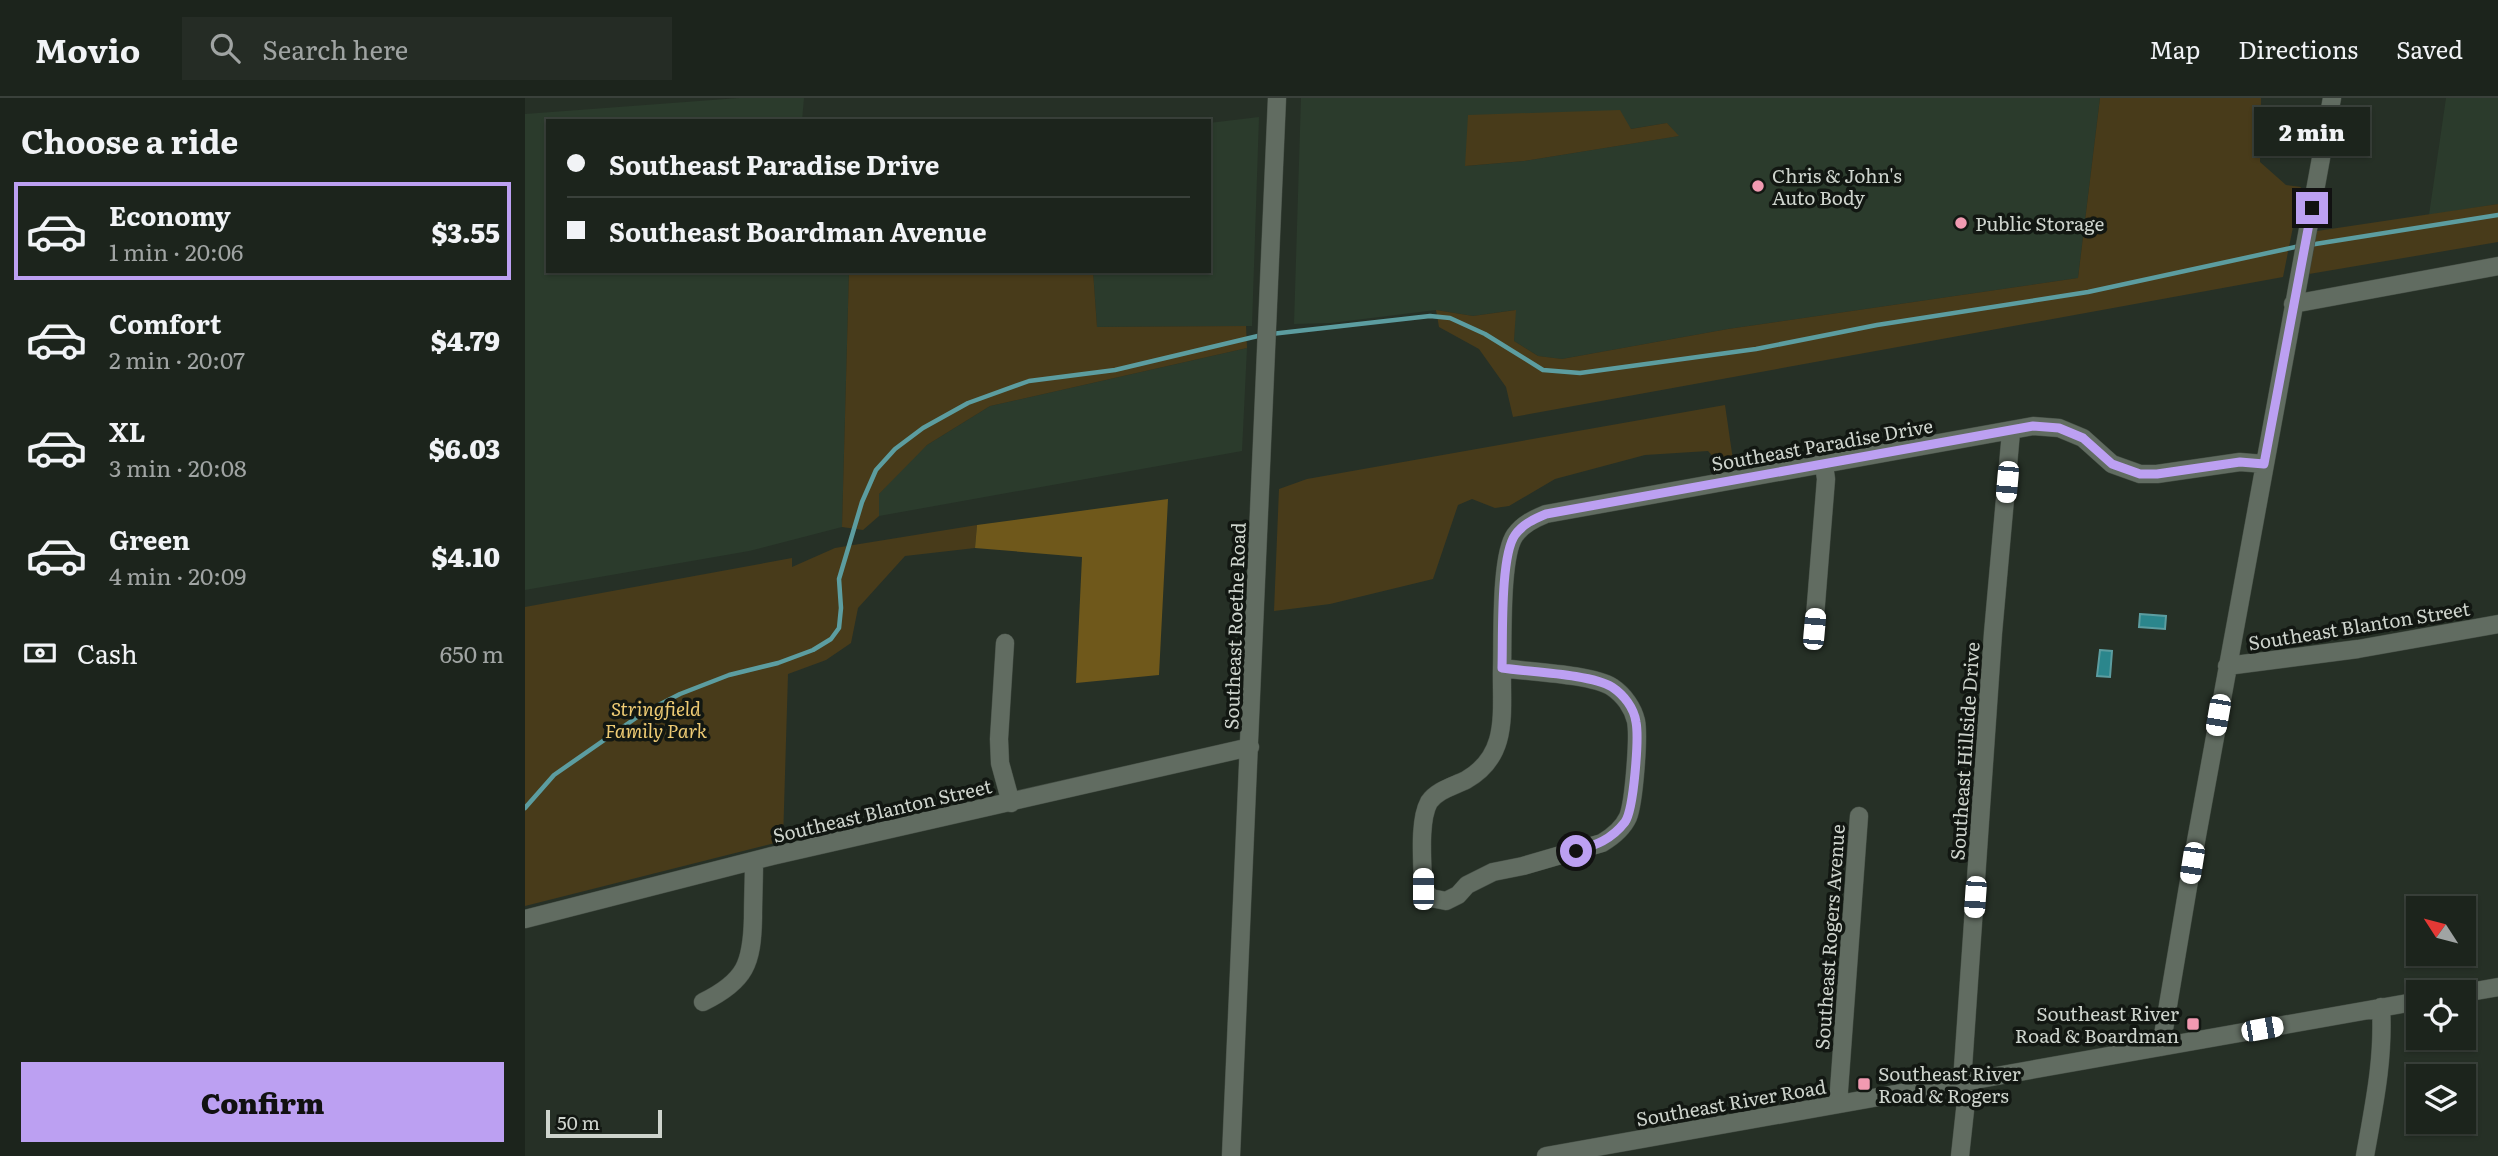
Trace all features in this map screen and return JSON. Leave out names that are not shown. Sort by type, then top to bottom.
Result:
[{"type":"street","name":"Southeast Roethe Road","points":[[1231,1156],[1277,98]]},
{"type":"street","points":[[2161,1047],[2227,666],[2332,98]]},
{"type":"street","points":[[2294,304],[2498,266]]},
{"type":"street","name":"Southeast Paradise Drive","points":[[1502,668],[1594,680],[1622,695],[1636,722],[1633,797],[1627,819],[1602,843],[1493,872],[1467,885],[1458,895],[1445,901],[1431,898],[1423,889],[1423,823],[1430,802],[1441,791],[1467,779],[1487,765],[1494,755],[1500,735],[1502,668],[1507,555],[1514,536],[1529,521],[1546,514],[2033,426],[2059,428],[2083,438],[2112,464],[2140,474],[2240,462],[2264,464]]},
{"type":"street","name":"Southeast Hillside Drive","points":[[1961,1156],[1966,1101],[1962,1082],[1992,646],[2011,432]]},
{"type":"street","points":[[1814,629],[1826,479],[1824,465]]},
{"type":"street","name":"Southeast Blanton Street","points":[[2227,666],[2358,649],[2498,624]]},
{"type":"street","points":[[1005,643],[999,739],[1000,763],[1011,803]]},
{"type":"street","name":"Southeast Blanton Street","points":[[525,919],[754,862],[1249,747]]},
{"type":"street","name":"Southeast Rogers Avenue","points":[[1837,1104],[1859,816]]},
{"type":"street","points":[[703,1002],[721,993],[736,980],[751,951],[754,862]]},
{"type":"street","points":[[2476,991],[2498,987]]},
{"type":"street","name":"Southeast River Road","points":[[1546,1156],[2406,1003]]},
{"type":"street","points":[[2365,1156],[2381,1064],[2381,1007]]},
{"type":"shaded area","points":[[739,98],[804,98],[802,119],[546,119],[546,273],[849,273],[842,527],[749,551],[525,590],[525,114]]},
{"type":"shaded area","points":[[1301,98],[2100,98],[2078,278],[1728,329],[1562,359],[1538,356],[1514,341],[1515,310],[1473,316],[1436,310],[1331,323],[1294,324]],"holes":[[[1469,115],[1630,129],[1667,123],[1678,136],[1524,161],[1466,166]]]},
{"type":"shaded area","points":[[2446,98],[2498,98],[2498,204],[2429,215]]},
{"type":"shaded area","points":[[1259,117],[1252,326],[1097,327],[1093,273],[1211,273],[1211,123]]},
{"type":"shaded area","points":[[1247,348],[1242,451],[879,516],[879,494],[903,466],[927,445],[990,406]]},
{"type":"shaded area","points":[[1168,499],[1159,675],[1076,683],[1082,557],[975,548],[977,525]]},
{"type":"green space","points":[[2100,98],[2261,98],[2260,162],[2286,185],[2301,187],[2283,277],[1513,417],[1506,387],[1479,349],[1439,327],[1436,310],[1473,316],[1516,310],[1514,341],[1538,356],[1562,359],[1728,329],[2078,278]]},
{"type":"green space","points":[[1620,110],[1631,129],[1667,123],[1679,136],[1524,161],[1465,166],[1468,115]]},
{"type":"green space","points":[[2498,204],[2498,242],[2309,274],[2317,231]]},
{"type":"green space","points":[[849,273],[1093,273],[1097,327],[1246,326],[1247,348],[990,406],[927,445],[879,494],[879,516],[863,530],[842,527]]},
{"type":"green space","points":[[1725,405],[1734,467],[1724,469],[1708,451],[1645,455],[1555,479],[1509,506],[1495,508],[1472,499],[1458,505],[1433,579],[1330,604],[1274,611],[1279,489],[1307,479]]},
{"type":"green space","name":"Stringfield Family Park","points":[[977,525],[975,548],[905,556],[858,608],[851,643],[826,660],[788,674],[783,841],[525,906],[525,607],[792,558],[792,567],[835,548]]},
{"type":"water","points":[[2140,614],[2166,616],[2165,629],[2139,627]]},
{"type":"water","points":[[2100,650],[2112,651],[2110,677],[2097,676]]},
{"type":"waterway","points":[[2309,245],[2498,215]]},
{"type":"waterway","points":[[1271,334],[1430,316],[1450,318],[1485,334],[1543,370],[1580,373],[1756,349],[1877,325],[2088,292],[2300,246]]},
{"type":"waterway","points":[[525,808],[554,775],[643,713],[680,694],[729,675],[778,663],[813,650],[831,639],[839,628],[839,579],[862,502],[876,470],[895,449],[923,428],[968,403],[1029,381],[1115,370],[1262,335]]},
{"type":"place","name":"Chris & John's Auto Body","points":[[1758,186]]},
{"type":"place","name":"Public Storage","points":[[1961,223]]},
{"type":"place","name":"Southeast River Road & Boardman","points":[[2193,1024]]},
{"type":"place","name":"Southeast River Road & Rogers","points":[[1864,1084]]},
{"type":"route","points":[[1576,851],[1602,843],[1627,819],[1633,797],[1636,722],[1622,695],[1609,686],[1594,680],[1502,668],[1507,555],[1514,536],[1529,521],[1546,514],[2033,426],[2059,428],[2083,438],[2112,464],[2125,471],[2140,474],[2240,462],[2264,464],[2312,208]]}]
